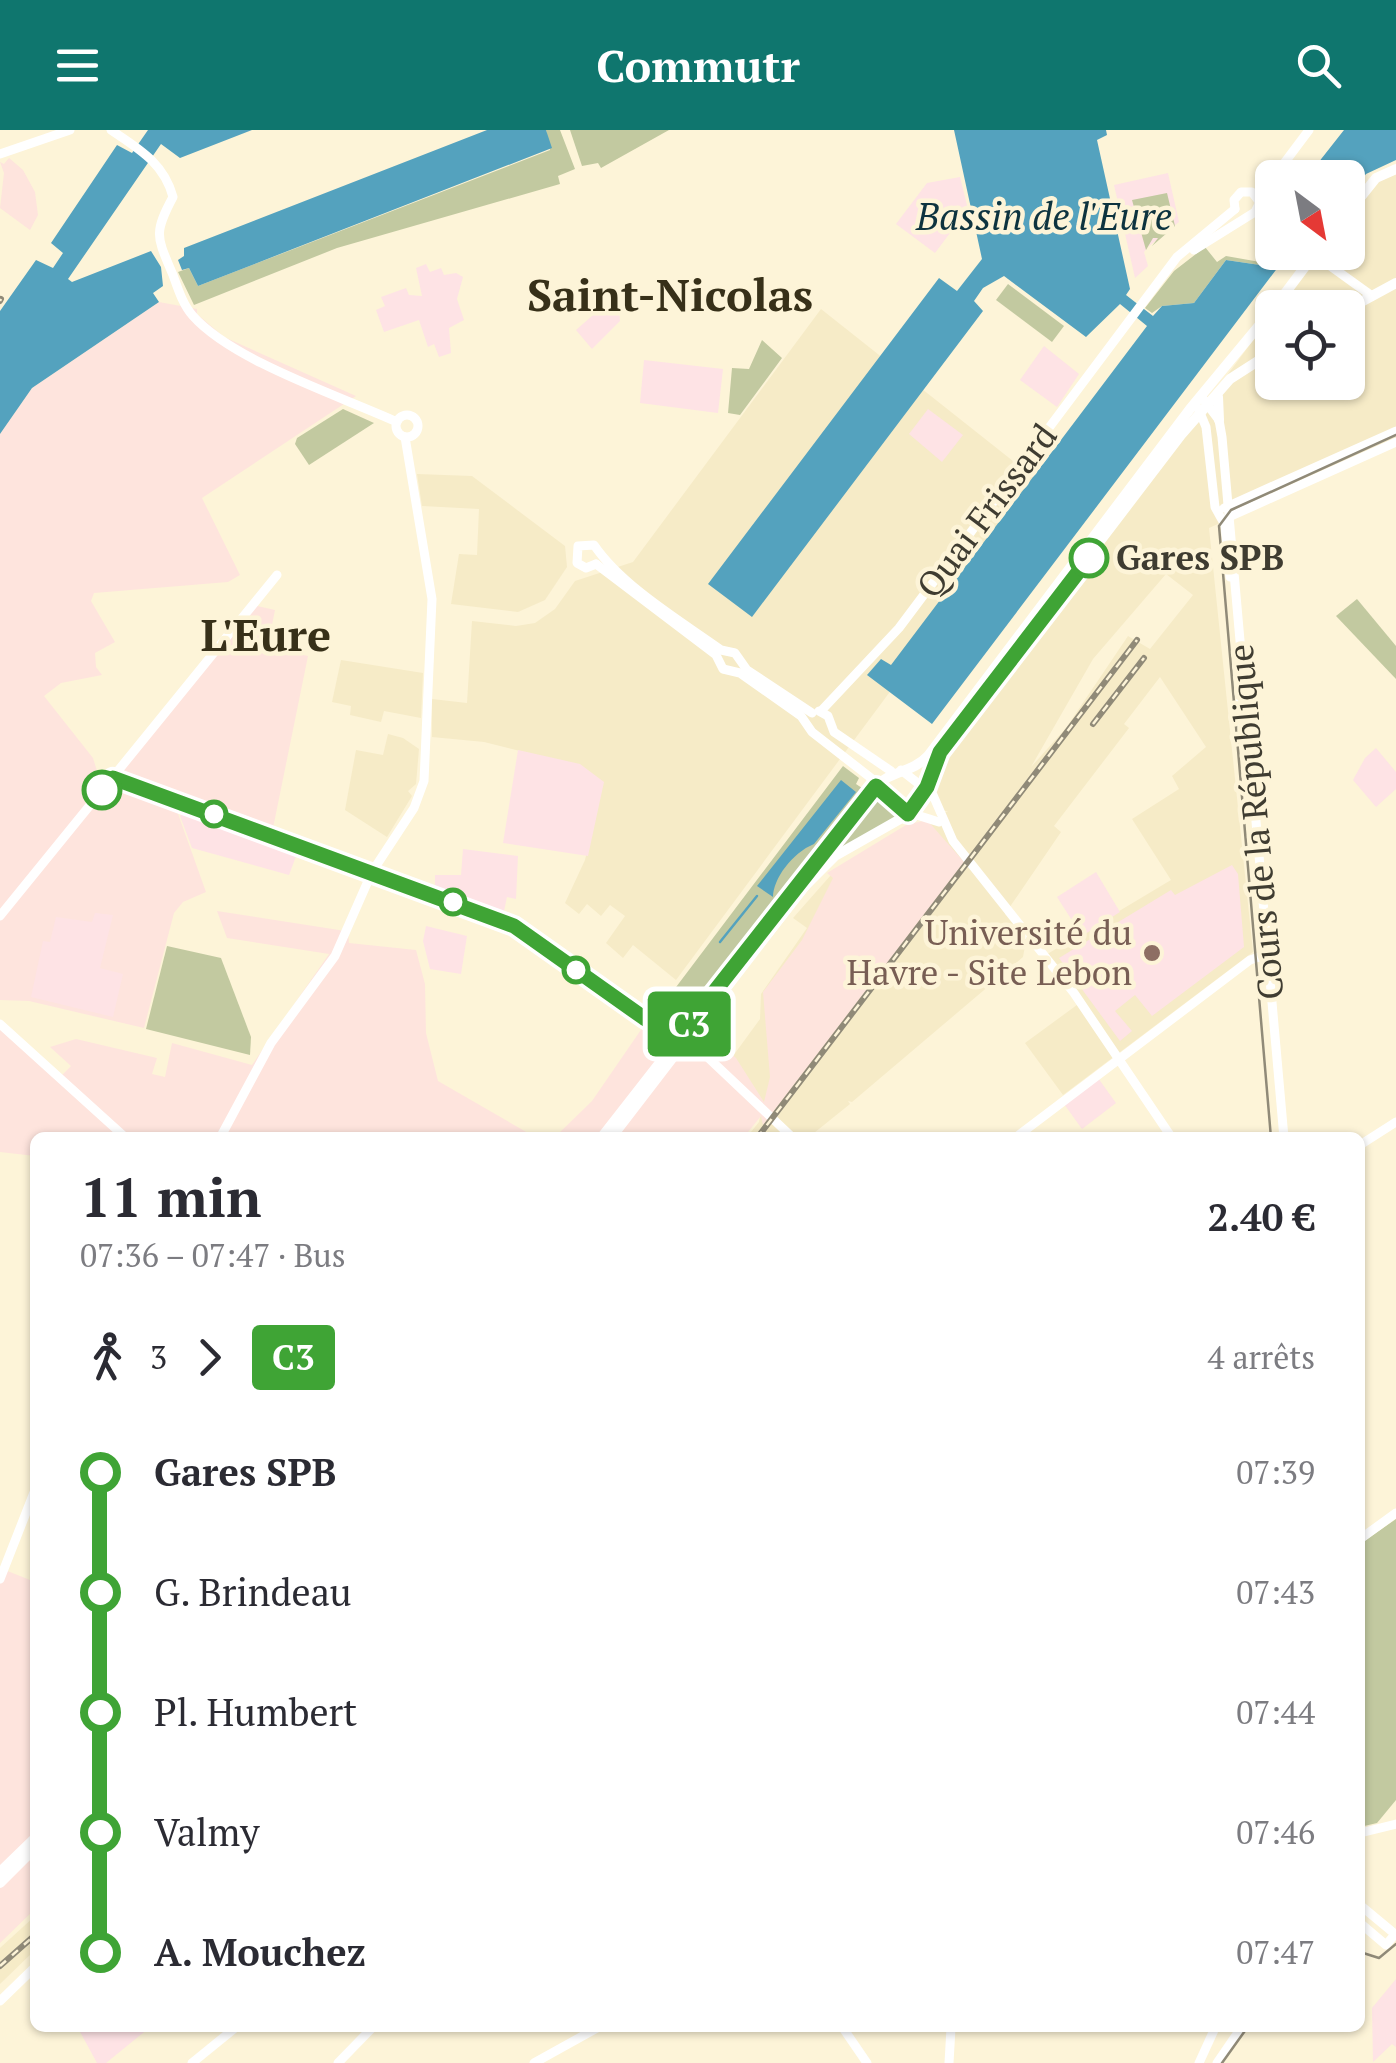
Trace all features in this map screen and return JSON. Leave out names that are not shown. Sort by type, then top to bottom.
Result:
[{"type":"main road","points":[[1365,191],[1376,178],[1396,169]]},
{"type":"main road","points":[[1365,300],[1396,282]]},
{"type":"main road","points":[[606,1132],[816,874],[835,856],[912,815],[930,793],[940,752],[1255,335]]},
{"type":"main road","points":[[615,1132],[876,786],[896,771],[918,766],[928,756],[1206,403],[1230,378],[1255,363]]},
{"type":"main road","points":[[1206,403],[1219,420]]},
{"type":"main road","points":[[0,1872],[30,1843]]},
{"type":"main road","points":[[0,1883],[30,1853]]},
{"type":"street","points":[[0,154],[70,130]]},
{"type":"street","points":[[1286,160],[1308,130]]},
{"type":"street","points":[[113,131],[163,171],[173,197],[157,232],[186,307],[214,336],[397,422]]},
{"type":"street","points":[[1235,209],[1238,194],[1253,205]]},
{"type":"street","points":[[1168,271],[1255,202]]},
{"type":"street","points":[[1168,271],[1184,250],[1235,209],[1253,205]]},
{"type":"street","points":[[1337,270],[1372,296]]},
{"type":"street","name":"Quai Frissard","points":[[820,717],[900,628],[1168,271]]},
{"type":"street","points":[[1206,403],[1206,428],[1226,511]]},
{"type":"street","points":[[397,422],[407,416],[417,422],[415,433],[405,437]]},
{"type":"street","points":[[1219,420],[1226,511]]},
{"type":"street","points":[[223,1132],[254,1071],[335,956],[372,872],[414,808],[424,781],[433,610],[405,437],[397,432],[397,422]]},
{"type":"street","points":[[1190,426],[1206,428]]},
{"type":"street","points":[[1226,511],[1396,431]]},
{"type":"street","points":[[1226,511],[1396,442]]},
{"type":"street","name":"Cours de la République","points":[[1226,511],[1281,1132]]},
{"type":"street","points":[[598,560],[722,657],[724,670],[736,666],[820,717],[874,763],[896,771],[930,793],[944,826]]},
{"type":"street","points":[[0,916],[278,575]]},
{"type":"street","points":[[722,657],[735,652],[736,666]]},
{"type":"street","points":[[820,717],[810,730],[912,815],[933,817],[944,826],[1078,1002],[1168,1132]]},
{"type":"street","points":[[818,734],[820,717]]},
{"type":"street","points":[[113,778],[518,928],[644,1018],[682,1040],[786,1132]]},
{"type":"street","points":[[1023,1132],[1250,960],[1266,955]]},
{"type":"street","points":[[0,1024],[119,1132]]},
{"type":"street","points":[[1365,1141],[1396,1122]]},
{"type":"street","points":[[0,1579],[30,1503]]},
{"type":"street","points":[[1365,1535],[1396,1513]]},
{"type":"street","points":[[1365,1832],[1396,1824]]},
{"type":"street","points":[[1365,1910],[1396,1932],[1386,1944],[1365,1926]]},
{"type":"street","points":[[0,2001],[30,1972]]},
{"type":"street","points":[[192,2063],[229,2032]]},
{"type":"street","points":[[338,2063],[368,2032]]},
{"type":"street","points":[[846,2032],[867,2063]]},
{"type":"street","points":[[949,2063],[951,2032]]},
{"type":"street","points":[[1199,2063],[1213,2032]]},
{"type":"street","points":[[1217,2063],[1238,2032]]},
{"type":"street","points":[[534,2063],[588,2033]]},
{"type":"shaded area","points":[[9,158],[23,170],[35,192],[38,215],[30,230],[0,208],[4,173],[0,162],[4,164]]},
{"type":"shaded area","points":[[1168,173],[1179,222],[1144,252],[1148,266],[1135,278],[1114,185]]},
{"type":"shaded area","points":[[1396,174],[1396,444],[1209,528],[1253,952],[1063,1095],[1025,1043],[1081,1002],[1044,956],[1171,880],[1132,819],[1179,789],[1172,776],[1206,747],[1160,677],[1124,724],[1129,728],[1054,826],[1061,832],[1005,914],[1026,940],[1023,957],[815,1132],[751,1132],[759,1122],[763,1104],[725,1067],[760,1019],[761,994],[807,928],[793,918],[838,867],[948,811],[943,811],[926,779],[1255,338],[1255,400],[1365,400],[1365,290],[1292,290],[1307,270],[1365,270],[1365,195],[1374,183]],"holes":[[[1166,574],[1193,595],[1150,649],[1128,636],[1066,728],[1031,767],[1093,659]]]},
{"type":"shaded area","points":[[960,177],[968,209],[935,253],[896,224],[927,183]]},
{"type":"shaded area","points":[[426,264],[430,272],[441,268],[444,275],[456,273],[463,277],[457,299],[464,320],[449,328],[451,353],[439,357],[434,344],[428,347],[419,320],[384,332],[376,310],[385,306],[381,297],[406,288],[409,295],[422,296],[416,268]]},
{"type":"shaded area","points":[[159,302],[197,309],[197,314],[224,337],[356,396],[202,498],[240,575],[228,582],[94,593],[91,601],[115,642],[95,653],[96,667],[102,675],[61,683],[44,696],[93,758],[97,771],[109,771],[112,777],[253,605],[275,610],[272,625],[300,627],[299,654],[308,656],[272,833],[172,797],[206,892],[183,902],[174,913],[144,1028],[29,1001],[0,1000],[0,434],[32,388]]},
{"type":"shaded area","points":[[608,302],[619,311],[620,321],[592,349],[576,330]]},
{"type":"shaded area","points":[[821,309],[1037,480],[889,693],[676,980],[633,945],[623,958],[606,943],[625,916],[610,905],[601,916],[587,904],[579,914],[565,903],[585,860],[603,783],[580,766],[484,742],[432,737],[432,699],[467,703],[472,621],[516,626],[535,623],[555,609],[575,581],[633,562]]},
{"type":"shaded area","points":[[1044,346],[1079,374],[1057,407],[1020,380]]},
{"type":"shaded area","points":[[644,360],[723,369],[718,413],[640,403]]},
{"type":"shaded area","points":[[928,409],[963,435],[942,462],[909,434]]},
{"type":"shaded area","points":[[417,474],[472,476],[565,546],[567,567],[545,600],[518,612],[451,604],[459,554],[477,555],[479,509],[422,506]]},
{"type":"shaded area","points":[[341,660],[423,673],[421,718],[384,711],[381,722],[350,715],[351,706],[332,702]]},
{"type":"shaded area","points":[[388,734],[419,749],[416,784],[408,791],[412,796],[387,837],[345,810],[356,750],[383,755]]},
{"type":"shaded area","points":[[1376,748],[1396,772],[1396,789],[1376,807],[1353,780],[1365,758]]},
{"type":"shaded area","points":[[518,750],[580,764],[604,782],[588,856],[503,843]]},
{"type":"shaded area","points":[[186,810],[298,851],[289,875],[192,848],[180,816]]},
{"type":"shaded area","points":[[927,820],[964,862],[763,1125],[761,1116],[748,1132],[560,1132],[592,1101],[658,1005],[707,1032],[736,1058],[764,1102],[770,1077],[763,992],[802,940],[833,878],[827,873],[906,825]]},
{"type":"shaded area","points":[[463,849],[518,856],[516,899],[507,897],[503,916],[435,888],[435,875],[461,875]]},
{"type":"shaded area","name":"Université du Havre - Site Lebon","points":[[1232,865],[1238,874],[1244,947],[1152,1016],[1135,995],[1115,1011],[1132,1031],[1120,1041],[1059,958],[1171,890],[1175,895]]},
{"type":"shaded area","points":[[1096,872],[1120,912],[1082,936],[1057,897]]},
{"type":"shaded area","points":[[217,911],[339,930],[348,933],[349,943],[416,950],[425,984],[426,1033],[438,1081],[526,1132],[30,1132],[30,1155],[0,1152],[0,1029],[58,1079],[71,1066],[50,1047],[76,1039],[157,1058],[152,1074],[165,1077],[172,1043],[252,1065],[329,954],[227,938]]},
{"type":"shaded area","points":[[95,913],[113,915],[100,968],[123,974],[113,1017],[31,997],[43,941],[50,942],[56,917],[92,922]]},
{"type":"shaded area","points":[[426,926],[467,936],[461,974],[430,969],[423,941]]},
{"type":"shaded area","points":[[1098,1078],[1116,1103],[1082,1129],[1064,1104]]},
{"type":"shaded area","points":[[0,1568],[30,1580],[30,1849],[24,1855],[30,1862],[30,1914],[0,1943]]},
{"type":"shaded area","points":[[30,1921],[30,1955],[0,1984],[0,1948]]},
{"type":"shaded area","points":[[1396,1979],[1396,2047],[1392,2044],[1373,2062],[1372,2008]]},
{"type":"shaded area","points":[[80,2032],[144,2032],[106,2063],[97,2063]]},
{"type":"green space","points":[[546,130],[560,130],[575,169],[558,176],[560,184],[337,248],[194,305],[178,272],[189,268],[198,286],[550,150]]},
{"type":"green space","points":[[570,130],[669,130],[601,168],[598,163],[582,166]]},
{"type":"green space","points":[[1167,193],[1175,226],[1152,246],[1158,238],[1153,238],[1146,250],[1132,200]]},
{"type":"green space","points":[[1205,247],[1217,262],[1226,256],[1255,261],[1255,264],[1226,260],[1194,303],[1162,306],[1152,313],[1145,308],[1174,271]]},
{"type":"green space","points":[[1008,284],[1064,326],[1052,342],[996,300]]},
{"type":"green space","points":[[762,340],[782,358],[740,415],[728,413],[732,368],[749,369]]},
{"type":"green space","points":[[343,409],[374,423],[309,465],[295,444],[297,438]]},
{"type":"green space","points":[[1357,599],[1396,646],[1396,679],[1336,616]]},
{"type":"green space","points":[[843,766],[859,778],[856,784],[865,790],[679,1022],[658,1011]]},
{"type":"green space","points":[[873,796],[898,815],[817,864]]},
{"type":"green space","points":[[167,946],[221,958],[251,1037],[250,1055],[146,1029]]},
{"type":"green space","points":[[1396,1519],[1396,1800],[1377,1823],[1365,1826],[1365,1541]]},
{"type":"water","points":[[148,130],[252,130],[180,158],[161,144],[68,279],[72,282],[151,251],[161,267],[163,286],[153,293],[159,302],[32,388],[0,434],[0,311],[36,260],[53,268],[63,253],[51,243],[117,145],[132,153]]},
{"type":"water","points":[[487,130],[546,130],[552,148],[198,286],[189,268],[182,270],[178,260],[184,256],[184,248]]},
{"type":"water","name":"Bassin de l'Eure","points":[[954,130],[1106,130],[1107,135],[1097,140],[1130,289],[1126,295],[1153,316],[1162,306],[1194,303],[1226,260],[1255,264],[1255,270],[1276,270],[1261,290],[1255,290],[1255,298],[932,724],[867,675],[881,659],[891,665],[1147,326],[1120,304],[1086,337],[1004,276],[983,288],[974,301],[983,311],[752,617],[708,584],[939,278],[957,291],[982,259]]},
{"type":"water","points":[[1344,130],[1396,130],[1396,160],[1365,175],[1365,160],[1320,160]]},
{"type":"water","points":[[841,780],[856,792],[814,844],[785,867],[773,897],[757,886]]},
{"type":"waterway","points":[[720,942],[757,896]]},
{"type":"tram line","points":[[1270,1132],[1219,526],[1231,510],[1396,435]]},
{"type":"tram line","points":[[1365,1954],[1379,1958],[1396,1944]]},
{"type":"tram line","points":[[1222,2063],[1244,2032]]},
{"type":"railway","points":[[762,1132],[1137,640]]},
{"type":"railway","points":[[1093,724],[1144,658]]},
{"type":"railway","points":[[0,1966],[30,1939]]},
{"type":"bus line","name":"C3","points":[[102,790],[113,778],[514,926],[598,987],[678,1038],[876,786],[908,814],[927,787],[940,752],[1089,558]]},
{"type":"place","name":"Gares SPB","points":[[1089,558]]},
{"type":"place","name":"Université du Havre - Site Lebon","points":[[1152,953]]},
{"type":"district","name":"Saint-Nicolas","points":[[670,295]]},
{"type":"district","name":"L'Eure","points":[[266,635]]}]
